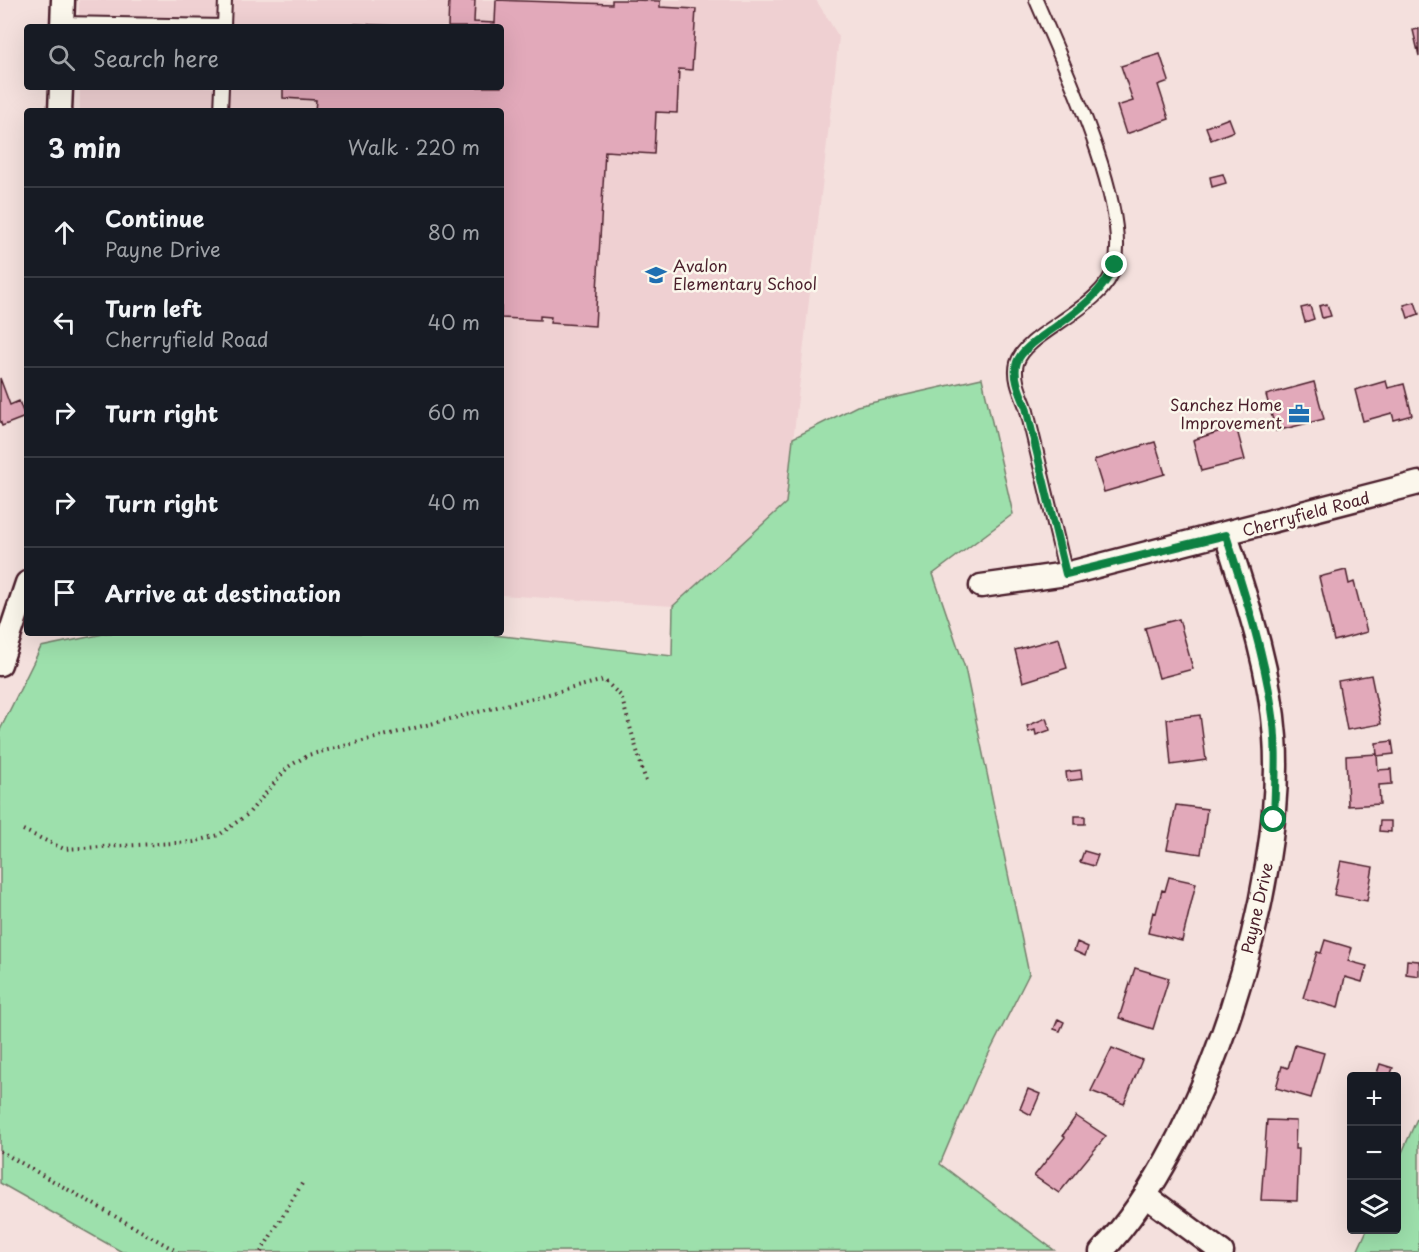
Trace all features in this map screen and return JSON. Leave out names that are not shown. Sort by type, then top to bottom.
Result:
[{"type":"street","points":[[62,24],[63,0]]},
{"type":"street","points":[[60,90],[60,108]]},
{"type":"street","name":"Cherryfield Road","points":[[981,586],[1066,574],[1226,535],[1419,483]]},
{"type":"street","name":"Payne Drive","points":[[1101,1252],[1146,1196],[1198,1095],[1230,1010],[1255,930],[1272,830],[1276,780],[1273,710],[1254,624],[1226,535]]},
{"type":"street","points":[[0,664],[24,592]]},
{"type":"street","points":[[1146,1196],[1222,1252]]},
{"type":"lane","points":[[224,24],[225,0]]},
{"type":"lane","points":[[1036,0],[1070,78],[1108,188],[1115,216],[1117,241],[1115,265],[1107,282],[1081,307],[1032,344],[1017,363],[1016,381],[1026,407],[1066,574]]},
{"type":"lane","points":[[221,108],[222,90]]},
{"type":"path","points":[[23,830],[64,849],[193,842],[219,835],[248,814],[288,767],[308,754],[604,680],[621,696],[648,785]]},
{"type":"path","points":[[0,1151],[178,1252]]},
{"type":"path","points":[[261,1252],[303,1182]]},
{"type":"shaded area","name":"Avalon Elementary School","points":[[79,0],[816,0],[839,37],[786,503],[673,606],[504,595],[504,108],[80,108],[80,90],[504,90],[504,24],[79,24]]},
{"type":"green space","points":[[982,378],[1013,514],[933,574],[965,668],[1029,974],[976,1079],[940,1164],[1054,1250],[122,1252],[0,1183],[0,730],[41,647],[94,636],[502,636],[672,656],[673,606],[786,503],[793,438],[857,406]]},
{"type":"green space","points":[[1419,1114],[1419,1252],[1357,1252],[1365,1234],[1401,1234],[1401,1155]]},
{"type":"building","points":[[449,0],[475,0],[474,22],[495,23],[496,0],[612,4],[612,0],[660,1],[660,7],[696,9],[692,70],[679,69],[677,113],[656,112],[654,154],[605,151],[595,326],[550,323],[551,317],[540,316],[540,320],[504,318],[504,108],[315,108],[316,100],[283,98],[283,90],[504,90],[504,24],[448,24]]},
{"type":"building","points":[[449,0],[475,0],[474,22],[495,23],[496,0],[612,4],[612,0],[660,1],[660,7],[696,9],[692,70],[679,69],[677,113],[656,112],[654,154],[605,151],[595,326],[550,323],[551,317],[540,316],[540,320],[504,318],[504,108],[315,108],[316,100],[283,98],[283,90],[504,90],[504,24],[448,24]]},
{"type":"building","points":[[1419,29],[1419,56],[1413,30]]},
{"type":"building","points":[[1160,54],[1169,81],[1158,85],[1169,119],[1126,134],[1117,106],[1133,101],[1121,66]]},
{"type":"building","points":[[1229,118],[1234,131],[1211,140],[1206,127]]},
{"type":"building","points":[[1223,174],[1226,183],[1212,187],[1210,177]]},
{"type":"building","points":[[1415,302],[1419,314],[1408,318],[1404,305]]},
{"type":"building","points":[[1327,304],[1331,316],[1322,318],[1319,306]]},
{"type":"building","points":[[1310,306],[1314,319],[1305,322],[1301,308]]},
{"type":"building","points":[[0,378],[10,405],[19,401],[24,417],[2,426]]},
{"type":"building","points":[[1386,381],[1388,388],[1404,384],[1412,415],[1394,420],[1392,413],[1363,421],[1355,390]]},
{"type":"building","points":[[1314,382],[1324,419],[1276,431],[1266,395]]},
{"type":"building","points":[[1236,426],[1245,460],[1201,471],[1193,440]]},
{"type":"building","points":[[1155,442],[1165,474],[1104,492],[1094,460]]},
{"type":"building","points":[[1346,570],[1349,584],[1354,582],[1367,632],[1334,641],[1319,577]]},
{"type":"building","points":[[1179,619],[1193,669],[1159,678],[1145,628]]},
{"type":"building","points":[[1059,638],[1067,668],[1023,682],[1015,650]]},
{"type":"building","points":[[1371,675],[1381,724],[1347,730],[1338,681]]},
{"type":"building","points":[[1200,715],[1206,760],[1171,765],[1167,719]]},
{"type":"building","points":[[1046,718],[1050,730],[1036,735],[1035,730],[1029,732],[1027,726]]},
{"type":"building","points":[[1392,741],[1394,754],[1377,756],[1376,743]]},
{"type":"building","points":[[1377,754],[1378,770],[1391,769],[1392,784],[1379,785],[1380,804],[1348,806],[1346,756]]},
{"type":"building","points":[[1081,770],[1082,779],[1067,781],[1066,772]]},
{"type":"building","points":[[1176,805],[1207,809],[1201,854],[1167,849]]},
{"type":"building","points":[[1075,816],[1085,816],[1085,824],[1075,824]]},
{"type":"building","points":[[1380,821],[1391,821],[1391,832],[1379,831]]},
{"type":"building","points":[[1084,851],[1098,855],[1094,866],[1080,862]]},
{"type":"building","points":[[1341,861],[1373,867],[1367,901],[1334,895]]},
{"type":"building","points":[[1169,877],[1196,883],[1182,941],[1148,933],[1153,912],[1156,913],[1162,890],[1165,891]]},
{"type":"building","points":[[1325,940],[1352,948],[1348,961],[1367,966],[1362,982],[1345,977],[1338,1008],[1303,998],[1317,952],[1321,953]]},
{"type":"building","points":[[1077,942],[1088,947],[1085,956],[1074,951]]},
{"type":"building","points":[[1407,960],[1419,961],[1419,976],[1406,974]]},
{"type":"building","points":[[1135,968],[1169,978],[1153,1029],[1119,1018]]},
{"type":"building","points":[[1058,1019],[1064,1022],[1060,1031],[1054,1029]]},
{"type":"building","points":[[1295,1045],[1324,1053],[1311,1098],[1276,1088],[1282,1066],[1288,1068]]},
{"type":"building","points":[[1112,1048],[1142,1060],[1124,1104],[1091,1091]]},
{"type":"building","points":[[1380,1064],[1393,1068],[1392,1072],[1377,1072]]},
{"type":"building","points":[[1028,1089],[1040,1094],[1031,1115],[1020,1109]]},
{"type":"building","points":[[1076,1116],[1106,1136],[1059,1193],[1034,1176],[1065,1137],[1063,1135]]},
{"type":"building","points":[[1267,1120],[1296,1121],[1295,1149],[1299,1149],[1297,1201],[1261,1200]]},
{"type":"place","name":"Avalon Elementary School","points":[[656,275]]},
{"type":"place","name":"Sanchez Home Improvement","points":[[1299,414]]},
{"type":"route","points":[[1115,265],[1107,282],[1096,295],[1032,344],[1017,363],[1016,381],[1026,407],[1066,574],[1226,535],[1254,624],[1273,710],[1276,780],[1274,820]]}]
